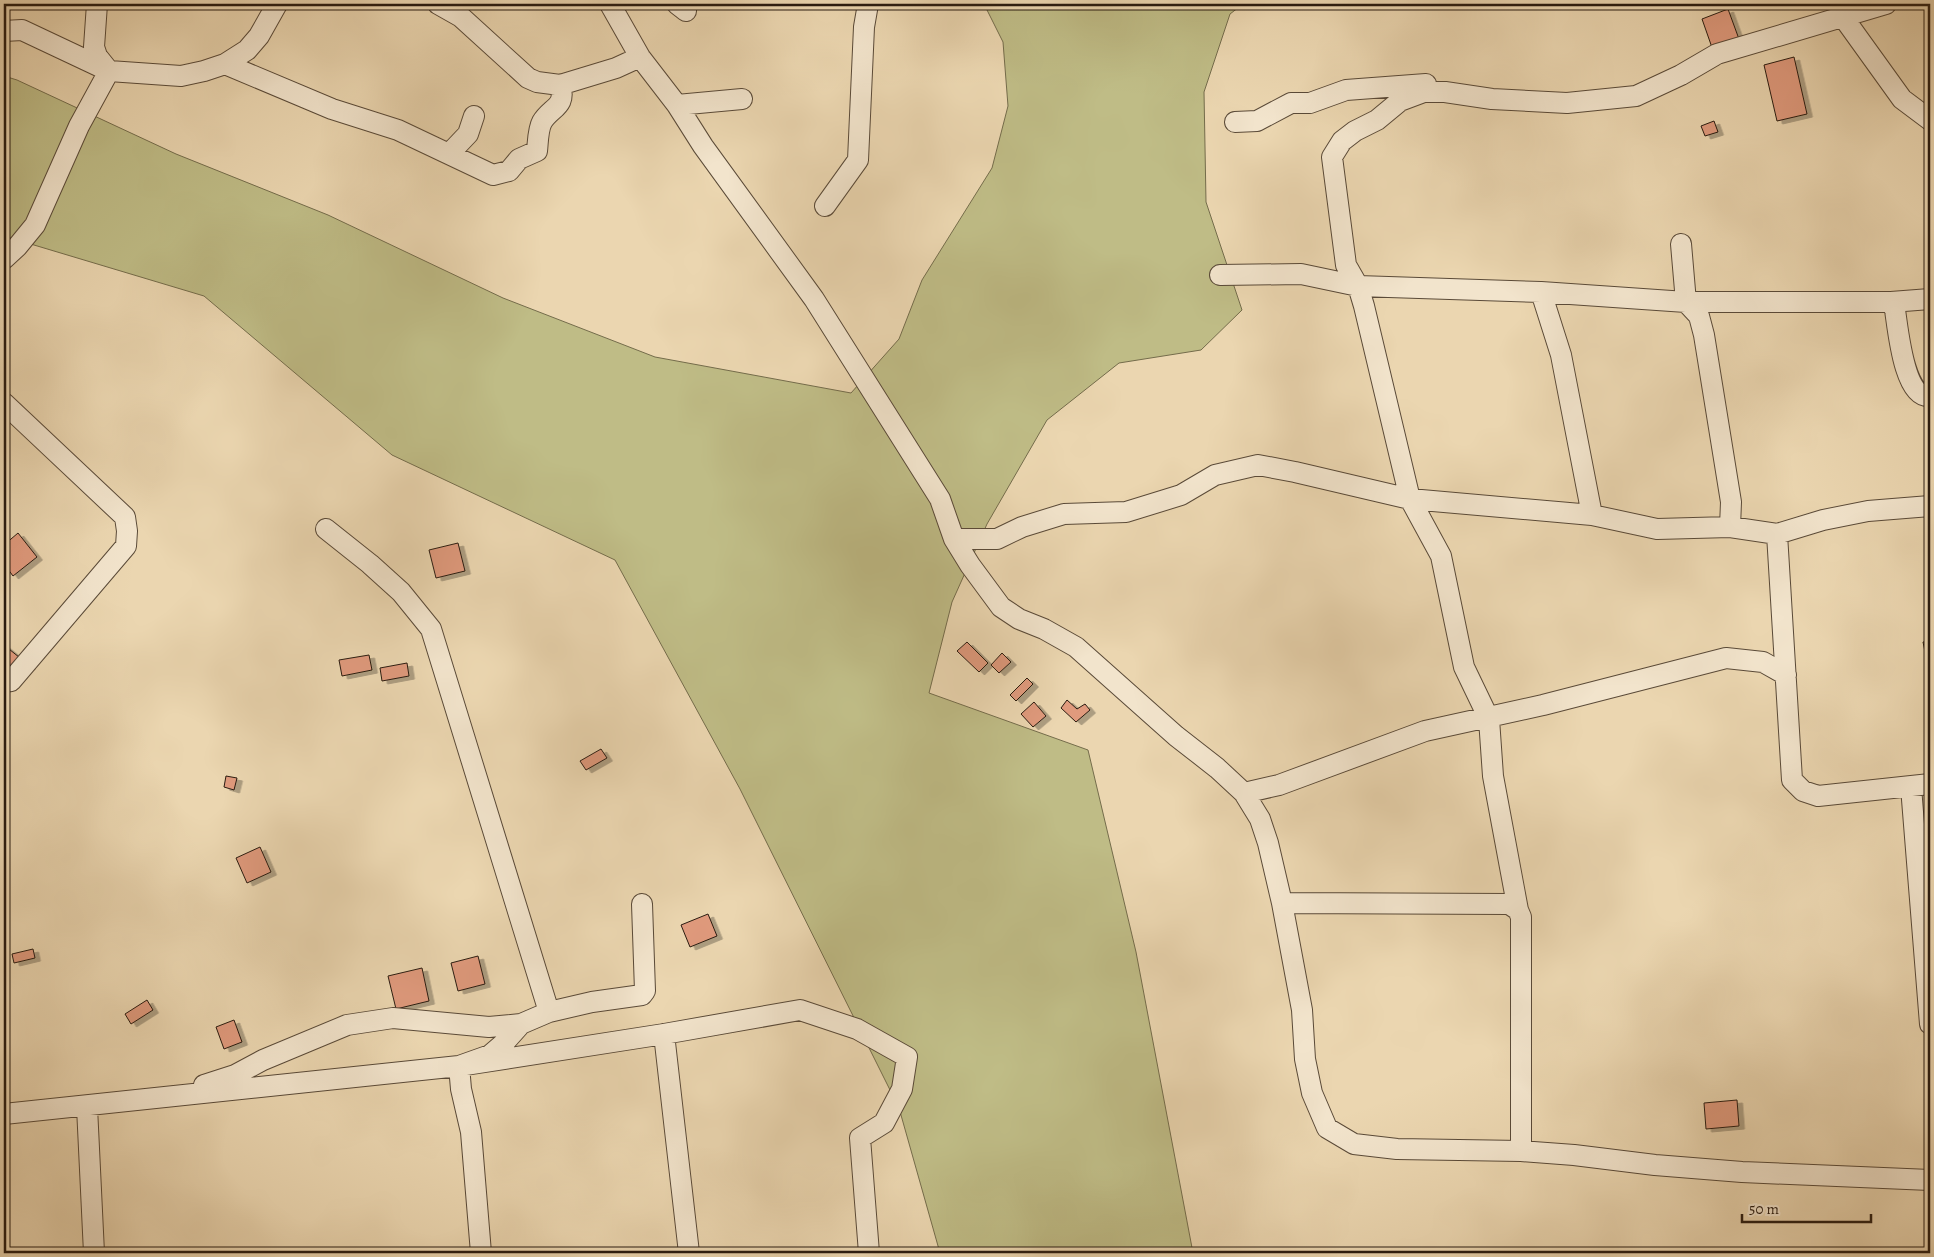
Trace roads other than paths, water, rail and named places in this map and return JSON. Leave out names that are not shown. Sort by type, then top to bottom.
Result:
[{"type":"street","points":[[97,4],[94,47],[97,56],[109,71]]},
{"type":"street","points":[[4,31],[22,30],[109,71],[181,76],[225,64],[247,50],[259,36],[277,4]]},
{"type":"street","points":[[438,4],[461,17],[528,78],[537,82],[560,85],[616,68],[640,57]]},
{"type":"street","points":[[610,4],[640,57],[677,105],[702,146],[814,299],[859,368],[940,499],[954,539],[970,566],[1001,607],[1019,619],[1044,628],[1076,647],[1176,736],[1217,768],[1244,793],[1260,819],[1282,903],[1302,1010],[1306,1059],[1312,1093],[1327,1128],[1354,1144],[1398,1149],[1521,1151],[1742,1172],[1930,1180]]},
{"type":"street","points":[[825,206],[858,160],[864,27],[868,4]]},
{"type":"street","points":[[1521,1151],[1521,918],[1493,776],[1489,719],[1464,667],[1441,556],[1410,499],[1358,286],[1346,265],[1332,157],[1342,141],[1355,131],[1377,120],[1400,101],[1424,92],[1444,92],[1492,99],[1567,103],[1636,96],[1681,75],[1717,54],[1886,4]]},
{"type":"street","points":[[1843,17],[1902,99],[1930,120]]},
{"type":"street","points":[[225,64],[332,109],[398,130],[493,175],[508,172],[519,158],[537,150],[542,123],[561,102],[563,94],[560,85]]},
{"type":"street","points":[[4,259],[17,247],[35,225],[79,126],[109,71]]},
{"type":"street","points":[[1235,122],[1257,120],[1291,103],[1310,103],[1346,90],[1426,84],[1444,92]]},
{"type":"street","points":[[677,105],[742,99]]},
{"type":"street","points":[[449,154],[468,134],[474,116]]},
{"type":"street","points":[[1681,244],[1686,302],[1699,316],[1704,335],[1731,502],[1730,527]]},
{"type":"street","points":[[1220,275],[1301,274],[1358,286],[1541,292],[1686,302],[1891,302],[1930,299]]},
{"type":"street","points":[[1541,292],[1561,355],[1592,515]]},
{"type":"street","points":[[1891,302],[1895,310],[1904,366],[1918,392],[1925,397],[1930,396]]},
{"type":"street","points":[[4,403],[125,517],[127,531],[126,546],[10,681],[4,682]]},
{"type":"street","points":[[954,539],[997,539],[1022,526],[1064,514],[1126,512],[1181,495],[1215,475],[1258,465],[1410,499],[1592,515],[1657,529],[1730,527],[1777,534],[1823,520],[1868,511],[1930,506]]},
{"type":"street","points":[[326,529],[370,564],[401,592],[431,629],[549,1012]]},
{"type":"street","points":[[1777,534],[1792,780],[1803,791],[1818,796],[1921,786],[1930,1024]]},
{"type":"street","points":[[1244,793],[1279,785],[1425,732],[1489,719],[1726,658],[1763,662],[1786,675]]},
{"type":"street","points":[[1282,903],[1509,904],[1518,910]]},
{"type":"street","points":[[87,1107],[138,1094],[204,1085],[236,1075],[263,1060],[347,1025],[393,1018],[489,1027],[520,1024],[549,1012],[592,1002],[642,995],[645,991],[642,904]]},
{"type":"street","points":[[4,1114],[87,1107],[459,1066],[664,1034],[800,1010],[857,1029],[907,1056],[902,1089],[884,1123],[860,1138],[869,1253]]},
{"type":"street","points":[[459,1066],[490,1055],[504,1043],[520,1024]]},
{"type":"street","points":[[664,1034],[689,1253]]},
{"type":"street","points":[[459,1066],[461,1089],[471,1132],[481,1253]]},
{"type":"street","points":[[87,1107],[94,1253]]}]
